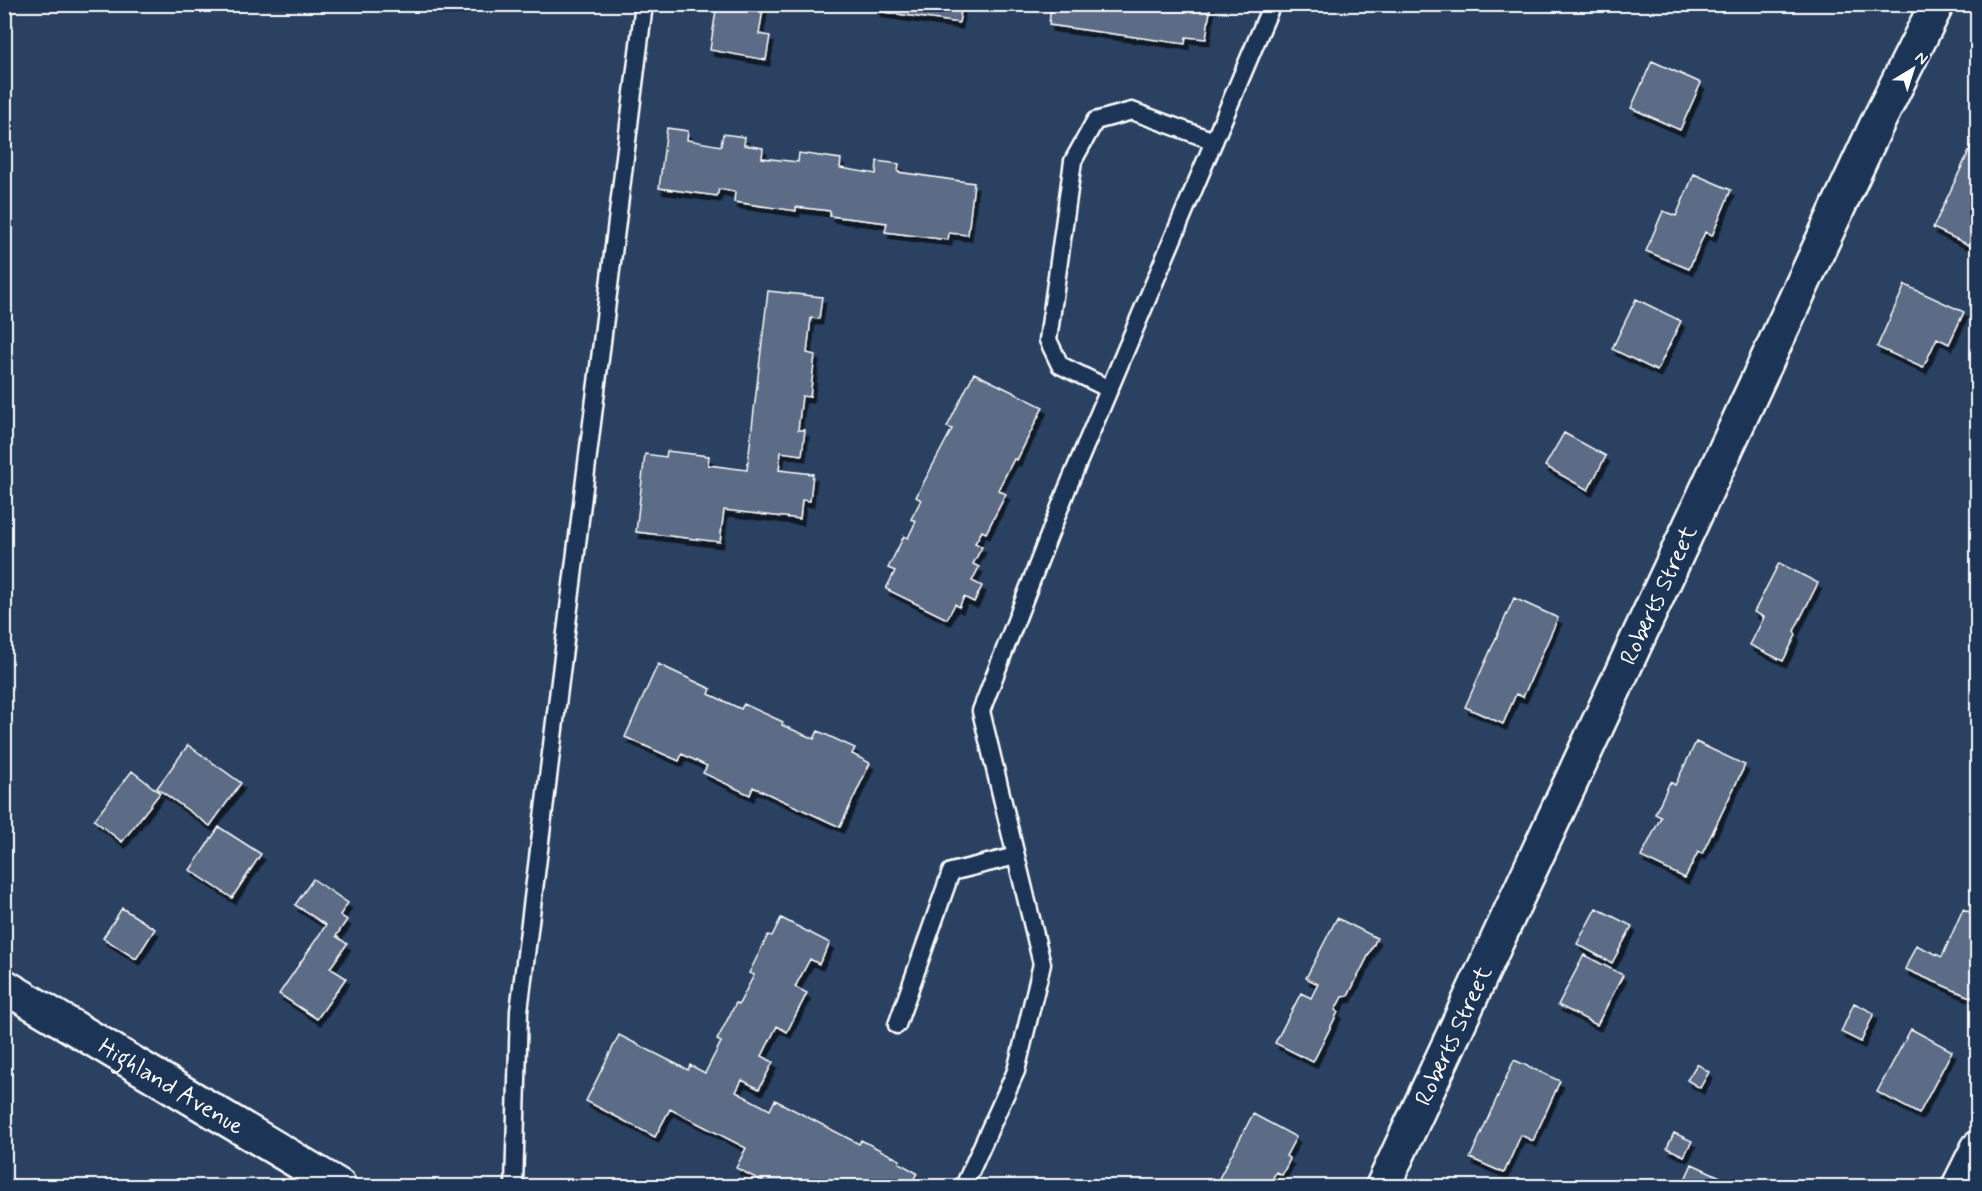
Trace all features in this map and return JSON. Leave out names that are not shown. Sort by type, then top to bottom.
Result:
[{"type":"street","name":"Roberts Street","points":[[1383,1186],[1876,126],[1937,4]]},
{"type":"street","name":"Highland Avenue","points":[[4,986],[339,1186]]},
{"type":"street","points":[[1959,1186],[1977,1148]]},
{"type":"lane","points":[[514,1186],[519,1011],[644,4]]},
{"type":"lane","points":[[964,1186],[1016,1071],[1042,964],[981,711],[1067,489],[1272,4]]},
{"type":"lane","points":[[1109,389],[1060,365],[1048,340],[1073,161],[1095,121],[1132,111],[1214,141]]},
{"type":"lane","points":[[897,1025],[951,872],[1016,856]]},
{"type":"building","points":[[717,4],[764,4],[759,34],[770,36],[766,60],[710,50]]},
{"type":"building","points":[[878,4],[962,4],[959,23],[877,11]]},
{"type":"building","points":[[1051,4],[1211,4],[1206,39],[1186,37],[1185,44],[1049,25]]},
{"type":"building","points":[[1652,61],[1701,83],[1680,130],[1631,108]]},
{"type":"building","points":[[667,128],[688,131],[687,140],[721,146],[723,134],[745,137],[744,145],[763,148],[762,158],[798,162],[799,153],[841,159],[840,168],[876,174],[877,161],[899,164],[898,172],[974,183],[968,235],[949,233],[948,240],[885,232],[887,223],[830,216],[830,211],[796,207],[796,211],[734,202],[735,192],[719,189],[717,196],[659,188]]},
{"type":"building","points":[[1978,132],[1978,249],[1977,249],[1933,228]]},
{"type":"building","points":[[1694,174],[1731,190],[1712,236],[1705,232],[1689,269],[1646,251],[1663,211],[1676,216]]},
{"type":"building","points":[[1905,285],[1964,312],[1949,344],[1937,338],[1923,368],[1877,347]]},
{"type":"building","points":[[768,291],[822,297],[819,319],[811,318],[807,353],[815,355],[810,397],[802,396],[798,430],[805,430],[802,455],[781,452],[779,470],[813,474],[810,501],[802,500],[800,519],[724,510],[720,542],[636,532],[645,454],[666,457],[667,451],[709,456],[708,465],[747,470]]},
{"type":"building","points":[[1636,299],[1681,321],[1657,371],[1612,349]]},
{"type":"building","points":[[974,373],[1043,407],[1017,460],[1014,459],[998,490],[1006,494],[986,533],[982,531],[975,543],[982,547],[973,564],[979,567],[972,581],[982,586],[974,602],[964,597],[959,607],[955,604],[947,619],[886,589],[895,571],[888,568],[904,536],[908,538],[916,521],[911,519],[921,500],[916,497],[952,429],[947,427]]},
{"type":"building","points":[[1564,433],[1606,456],[1588,490],[1545,466]]},
{"type":"building","points":[[1779,563],[1818,583],[1794,631],[1796,635],[1783,661],[1750,645],[1764,617],[1754,612]]},
{"type":"building","points":[[1514,598],[1558,618],[1523,697],[1516,694],[1503,724],[1465,707]]},
{"type":"building","points":[[658,664],[711,689],[709,694],[741,709],[744,704],[814,739],[818,731],[855,748],[852,754],[870,763],[840,827],[753,787],[750,795],[703,773],[707,766],[682,754],[679,761],[625,737]]},
{"type":"building","points":[[1696,742],[1745,765],[1702,854],[1698,852],[1685,878],[1641,857],[1661,817],[1655,814],[1670,782],[1675,785]]},
{"type":"building","points":[[188,745],[241,783],[210,826],[157,788]]},
{"type":"building","points":[[132,771],[160,793],[122,842],[94,820]]},
{"type":"building","points":[[219,827],[261,854],[232,898],[190,870]]},
{"type":"building","points":[[313,879],[348,903],[340,915],[347,920],[336,936],[347,944],[330,968],[346,978],[317,1019],[279,994],[326,925],[295,905]]},
{"type":"building","points":[[122,908],[155,929],[136,959],[103,938]]},
{"type":"building","points":[[1596,908],[1632,926],[1612,963],[1577,944]]},
{"type":"building","points":[[1963,909],[1978,916],[1978,985],[1972,998],[1905,969],[1916,945],[1942,957]]},
{"type":"building","points":[[781,918],[830,943],[819,964],[810,959],[795,987],[807,993],[787,1032],[777,1026],[762,1056],[773,1062],[759,1089],[742,1080],[736,1092],[770,1110],[775,1100],[859,1144],[861,1140],[900,1160],[899,1163],[917,1173],[910,1186],[772,1186],[736,1168],[746,1148],[670,1109],[655,1137],[586,1101],[619,1035],[688,1070],[690,1065],[705,1073],[721,1042],[717,1040],[754,975],[749,973],[768,935],[772,936]]},
{"type":"building","points":[[1337,918],[1377,938],[1348,996],[1342,997],[1335,1010],[1338,1012],[1313,1062],[1275,1043],[1301,993],[1311,998],[1318,984],[1306,978]]},
{"type":"building","points":[[1584,955],[1623,975],[1597,1025],[1558,1005]]},
{"type":"building","points":[[1854,1003],[1874,1013],[1861,1042],[1841,1032]]},
{"type":"building","points":[[1911,1029],[1952,1051],[1919,1114],[1877,1092]]},
{"type":"building","points":[[1514,1060],[1560,1081],[1533,1141],[1521,1135],[1504,1173],[1470,1158]]},
{"type":"building","points":[[1697,1064],[1709,1072],[1700,1088],[1687,1080]]},
{"type":"building","points":[[1253,1114],[1296,1137],[1286,1156],[1290,1159],[1282,1175],[1276,1172],[1269,1186],[1215,1186]]},
{"type":"building","points":[[1674,1133],[1692,1141],[1684,1156],[1667,1148]]},
{"type":"building","points":[[1692,1164],[1740,1186],[1682,1186]]}]
